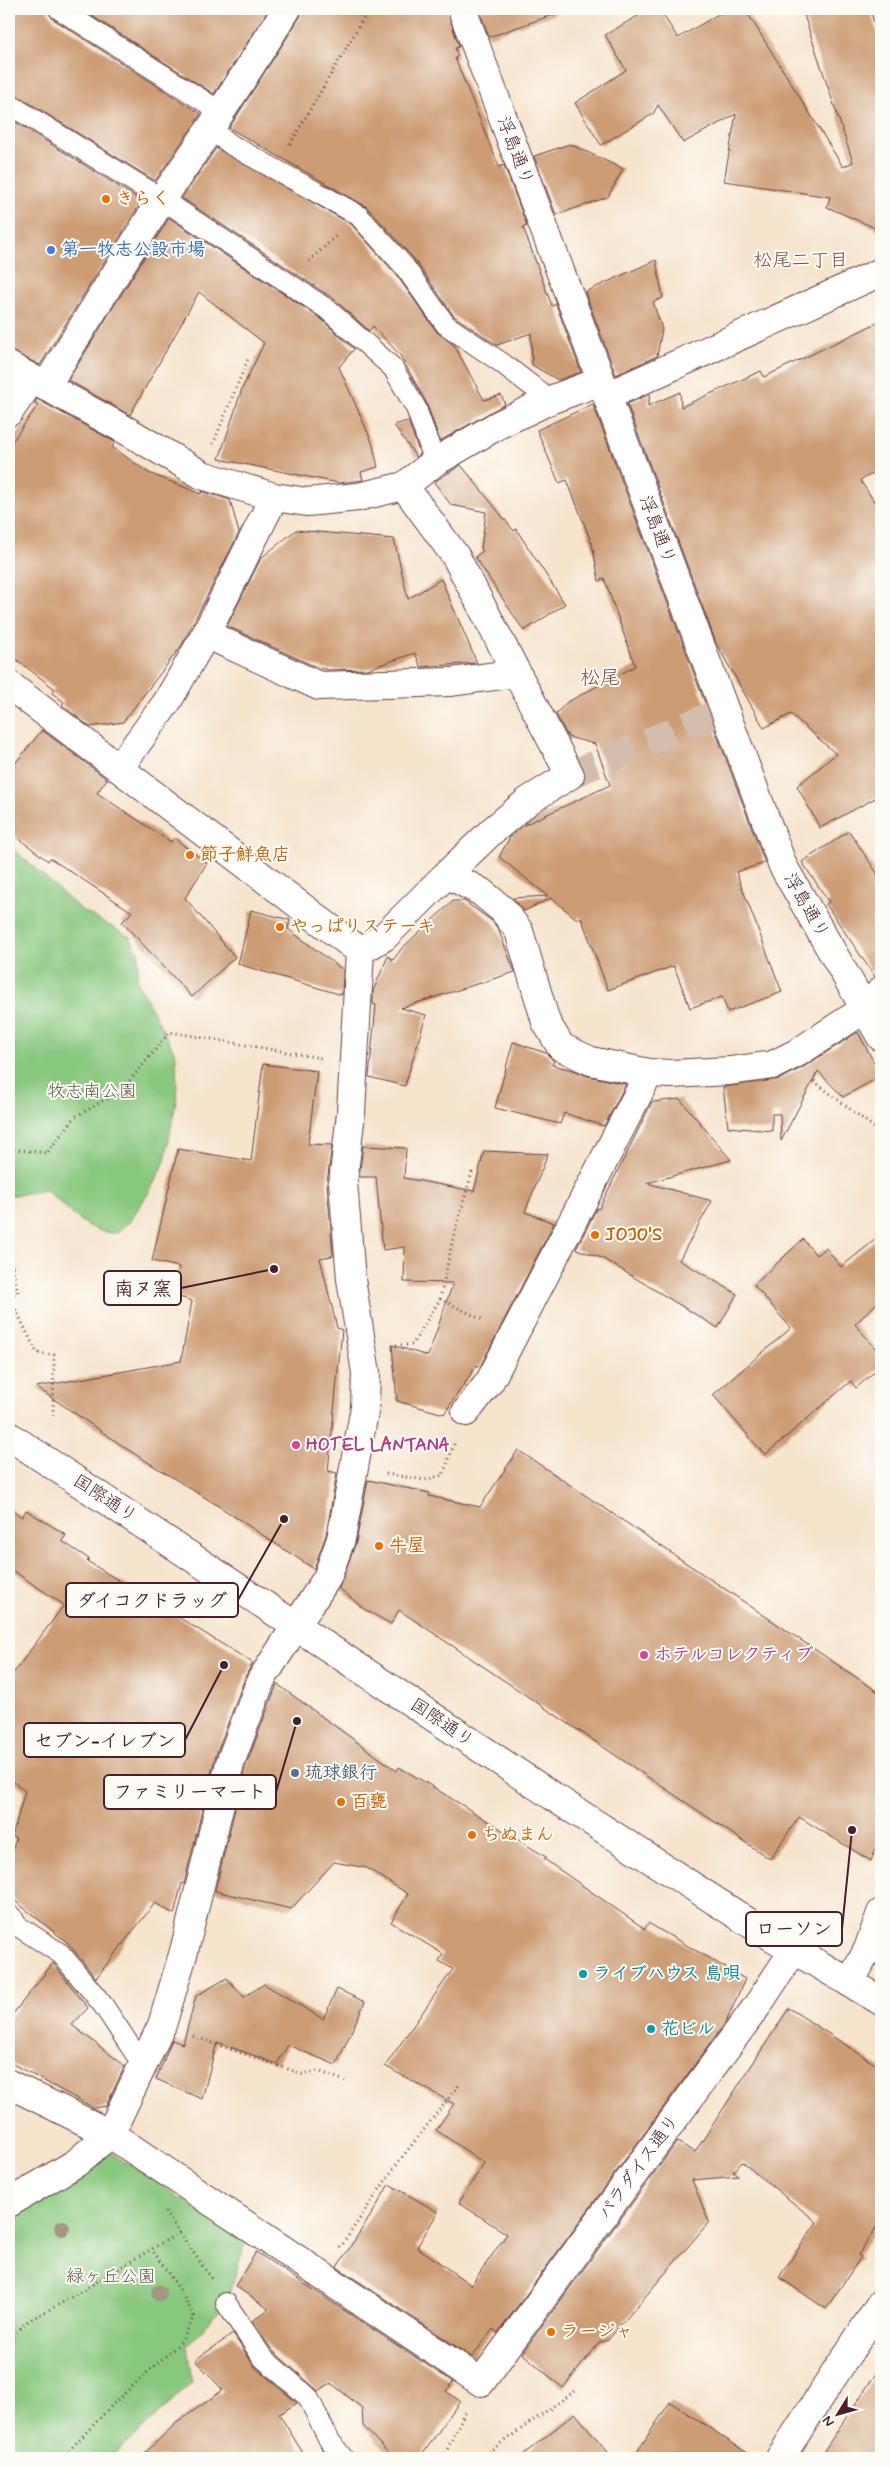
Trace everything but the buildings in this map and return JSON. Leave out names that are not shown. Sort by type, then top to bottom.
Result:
[{"type":"street","points":[[9,412],[39,383],[216,120],[287,9]]},
{"type":"street","name":"浮島通り","points":[[462,9],[783,866],[873,1000],[881,1037]]},
{"type":"street","points":[[9,366],[129,432],[202,476],[274,497],[307,502],[358,497],[404,486],[435,462],[498,425],[550,400],[604,388],[881,272]]},
{"type":"street","points":[[360,952],[384,937],[492,831],[528,801],[570,775],[456,557],[404,486]]},
{"type":"street","points":[[119,768],[167,702],[206,634],[274,497]]},
{"type":"street","points":[[206,634],[319,686],[451,682],[517,673]]},
{"type":"street","points":[[9,685],[360,952]]},
{"type":"street","points":[[447,874],[481,892],[503,910],[518,931],[546,1022],[561,1047],[591,1061],[649,1073],[720,1072],[773,1065],[797,1053],[873,1000]]},
{"type":"street","points":[[9,2203],[76,2163],[110,2134],[144,2067],[162,2025],[184,1951],[230,1763],[262,1680],[327,1578],[342,1539],[365,1407],[366,1373],[360,1346],[350,1270],[343,1182],[354,1063],[360,952]]},
{"type":"street","points":[[466,1412],[490,1381],[649,1073]]},
{"type":"street","name":"国際通り","points":[[9,1436],[563,1803],[794,1950],[881,2001]]},
{"type":"street","points":[[850,1983],[868,1949],[881,1913]]},
{"type":"street","name":"パラダイス通り","points":[[481,2382],[758,2006],[794,1950]]},
{"type":"street","points":[[9,2084],[110,2134],[481,2382]]},
{"type":"street","points":[[780,2458],[881,2303]]},
{"type":"lane","points":[[59,9],[216,120],[233,146],[358,215],[404,266],[446,325],[502,363],[550,400]]},
{"type":"lane","points":[[9,104],[162,198],[327,309],[393,368],[416,408],[435,462]]},
{"type":"lane","points":[[9,1920],[61,1954],[103,2005],[144,2067]]},
{"type":"lane","points":[[226,2303],[263,2358],[308,2397],[330,2440],[343,2458]]},
{"type":"path","points":[[275,170],[369,9]]},
{"type":"path","points":[[288,282],[358,215]]},
{"type":"path","points":[[202,476],[226,409],[248,359]]},
{"type":"path","points":[[9,1149],[46,1153],[74,1117],[122,1090],[170,1032],[354,1063]]},
{"type":"path","points":[[797,1053],[814,1080],[881,1133]]},
{"type":"path","points":[[360,1346],[412,1344],[440,1299],[453,1239],[472,1172]]},
{"type":"path","points":[[9,1252],[18,1293],[9,1295],[37,1352],[54,1355],[53,1418]]},
{"type":"path","points":[[440,1299],[514,1335]]},
{"type":"path","points":[[353,1469],[425,1480],[443,1475],[466,1412]]},
{"type":"path","points":[[162,2025],[302,2074],[318,2071],[344,2081]]},
{"type":"path","points":[[321,2275],[396,2165],[459,2085]]},
{"type":"path","points":[[173,2176],[164,2194],[162,2208],[180,2232],[226,2303]]},
{"type":"path","points":[[9,2339],[28,2321],[180,2232]]},
{"type":"path","points":[[62,2458],[116,2401],[182,2340],[194,2316],[180,2290],[152,2250]]},
{"type":"path","points":[[443,2458],[481,2382]]},
{"type":"path","points":[[480,2458],[575,2392]]},
{"type":"green space","name":"牧志南公園","points":[[9,845],[80,909],[130,937],[139,954],[137,981],[176,1055],[177,1095],[165,1161],[150,1191],[129,1222],[116,1233],[106,1232],[87,1225],[46,1190],[9,1196]]},
{"type":"green space","name":"緑ヶ丘公園","points":[[107,2150],[246,2241],[226,2303],[187,2346],[192,2382],[111,2458],[9,2458],[9,2212]]},
{"type":"tunnel","points":[[570,775],[725,710]]},
{"type":"place","name":"きらく","points":[[106,199]]},
{"type":"place","name":"第一牧志公設市場","points":[[51,250]]},
{"type":"place","name":"節子鮮魚店","points":[[190,855]]},
{"type":"place","name":"やっぱりステーキ","points":[[280,927]]},
{"type":"place","name":"JOJO'S","points":[[595,1235]]},
{"type":"place","name":"南ヌ窯","points":[[274,1269]]},
{"type":"place","name":"HOTEL LANTANA","points":[[296,1445]]},
{"type":"place","name":"ダイコクドラッグ","points":[[284,1519]]},
{"type":"place","name":"牛屋","points":[[379,1546]]},
{"type":"place","name":"ホテルコレクティブ","points":[[644,1655]]},
{"type":"place","name":"セブン-イレブン","points":[[224,1665]]},
{"type":"place","name":"ファミリーマート","points":[[297,1721]]},
{"type":"place","name":"琉球銀行","points":[[295,1773]]},
{"type":"place","name":"百甕","points":[[341,1802]]},
{"type":"place","name":"ローソン","points":[[852,1830]]},
{"type":"place","name":"ちぬまん","points":[[472,1835]]},
{"type":"place","name":"ライブハウス 島唄","points":[[583,1974]]},
{"type":"place","name":"花ビル","points":[[651,2029]]},
{"type":"place","name":"ラージャ","points":[[551,2332]]},
{"type":"district","name":"松尾二丁目","points":[[801,260]]},
{"type":"district","name":"松尾","points":[[600,678]]}]
